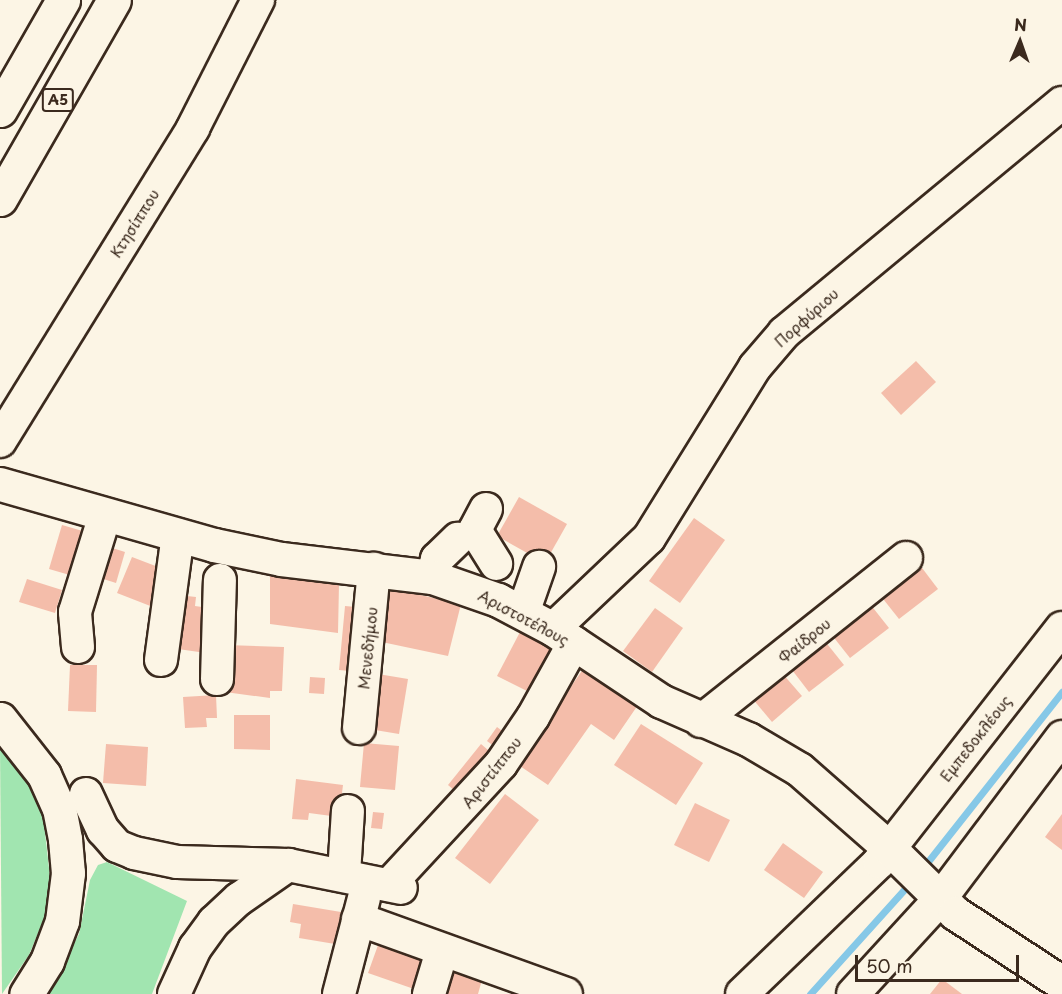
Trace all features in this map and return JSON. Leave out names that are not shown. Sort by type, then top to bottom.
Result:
[{"type":"main road","points":[[0,110],[63,0]]},
{"type":"main road","name":"Α5","points":[[0,199],[114,0]]},
{"type":"main road","name":"Αριστοτέλους","points":[[0,484],[105,516],[214,545],[281,559],[432,577],[468,588],[563,636],[653,696],[701,721],[748,739],[799,769],[893,852],[936,894]]},
{"type":"main road","points":[[0,719],[44,775],[59,808],[65,839],[68,873],[62,921],[47,961],[26,994]]},
{"type":"main road","points":[[936,894],[964,920],[1062,983]]},
{"type":"street","name":"Κτησίππου","points":[[0,441],[193,128],[258,0]]},
{"type":"street","name":"Πορφύριου","points":[[563,636],[658,527],[755,367],[784,333],[1062,103]]},
{"type":"street","points":[[468,588],[476,570],[500,561],[475,530],[486,509]]},
{"type":"street","points":[[78,647],[75,612],[105,516]]},
{"type":"street","points":[[161,660],[178,535]]},
{"type":"street","points":[[432,577],[437,559],[458,539]]},
{"type":"street","points":[[214,545],[231,636]]},
{"type":"street","name":"Φαίδρου","points":[[701,721],[906,558]]},
{"type":"street","points":[[523,614],[539,567]]},
{"type":"street","name":"Μενεδήμου","points":[[359,728],[374,569]]},
{"type":"street","points":[[217,679],[220,580]]},
{"type":"street","name":"Εμπεδοκλέους","points":[[742,994],[893,852],[1062,628]]},
{"type":"street","name":"Αριστίππου","points":[[376,882],[501,764],[533,717],[563,636]]},
{"type":"street","points":[[853,994],[1062,736]]},
{"type":"street","points":[[86,794],[103,830],[117,846],[134,853],[177,862],[288,865],[376,882]]},
{"type":"street","points":[[339,994],[358,919],[376,882],[348,811]]},
{"type":"street","points":[[174,994],[195,948],[214,922],[239,899],[288,865]]},
{"type":"street","points":[[358,919],[566,994]]},
{"type":"street","points":[[429,994],[442,951]]},
{"type":"green space","points":[[0,744],[31,785],[43,815],[50,877],[45,916],[29,955],[2,994]]},
{"type":"green space","points":[[107,862],[187,901],[152,994],[48,994],[79,934],[90,880],[98,865]]},
{"type":"building","points":[[916,361],[936,382],[901,415],[881,393]]},
{"type":"building","points":[[519,497],[567,524],[545,563],[497,536]]},
{"type":"building","points":[[694,518],[725,540],[680,603],[649,581]]},
{"type":"building","points":[[62,525],[93,534],[80,578],[49,569]]},
{"type":"building","points":[[103,545],[125,552],[116,583],[94,576]]},
{"type":"building","points":[[132,557],[166,570],[158,609],[117,593]]},
{"type":"building","points":[[916,560],[938,589],[899,619],[876,590]]},
{"type":"building","points":[[270,574],[295,575],[295,579],[339,584],[338,633],[270,624]]},
{"type":"building","points":[[27,579],[62,590],[55,613],[19,602]]},
{"type":"building","points":[[389,588],[461,604],[448,656],[377,641]]},
{"type":"building","points":[[178,595],[196,597],[195,606],[202,607],[201,615],[212,616],[206,653],[171,648]]},
{"type":"building","points":[[870,604],[889,628],[850,658],[831,634]]},
{"type":"building","points":[[345,606],[367,608],[361,672],[339,670]]},
{"type":"building","points":[[655,608],[683,628],[652,672],[623,651]]},
{"type":"building","points":[[520,632],[562,653],[539,697],[497,676]]},
{"type":"building","points":[[824,640],[844,665],[809,692],[789,666]]},
{"type":"building","points":[[226,645],[284,647],[282,691],[270,691],[270,698],[225,692]]},
{"type":"building","points":[[70,665],[97,665],[96,712],[68,711]]},
{"type":"building","points":[[586,665],[640,702],[614,740],[591,724],[548,785],[517,764]]},
{"type":"building","points":[[782,673],[802,696],[772,722],[752,698]]},
{"type":"building","points":[[378,674],[408,679],[399,734],[369,729]]},
{"type":"building","points":[[310,677],[325,678],[324,694],[309,693]]},
{"type":"building","points":[[216,695],[217,718],[206,718],[207,727],[185,728],[183,697]]},
{"type":"building","points":[[234,715],[270,715],[270,750],[234,749]]},
{"type":"building","points":[[641,724],[703,763],[676,805],[614,765]]},
{"type":"building","points":[[497,727],[509,736],[499,750],[487,741]]},
{"type":"building","points":[[364,743],[399,746],[395,790],[360,787]]},
{"type":"building","points":[[106,744],[148,747],[146,786],[103,783]]},
{"type":"building","points":[[481,744],[495,756],[462,797],[448,785]]},
{"type":"building","points":[[296,779],[343,785],[339,817],[309,813],[308,820],[292,819]]},
{"type":"building","points":[[505,794],[539,820],[490,884],[455,858]]},
{"type":"building","points":[[695,803],[730,820],[709,862],[674,845]]},
{"type":"building","points":[[373,812],[384,813],[382,829],[371,828]]},
{"type":"building","points":[[1062,814],[1062,850],[1045,837]]},
{"type":"building","points":[[783,843],[823,872],[804,898],[764,870]]},
{"type":"building","points":[[293,904],[341,912],[335,944],[299,938],[301,924],[290,922]]},
{"type":"building","points":[[382,934],[415,946],[411,956],[424,960],[414,989],[368,973]]},
{"type":"building","points":[[452,959],[485,969],[478,994],[441,994]]},
{"type":"building","points":[[942,979],[962,994],[930,994]]},
{"type":"waterway","points":[[922,869],[1062,692]]},
{"type":"waterway","points":[[810,994],[911,882]]}]
